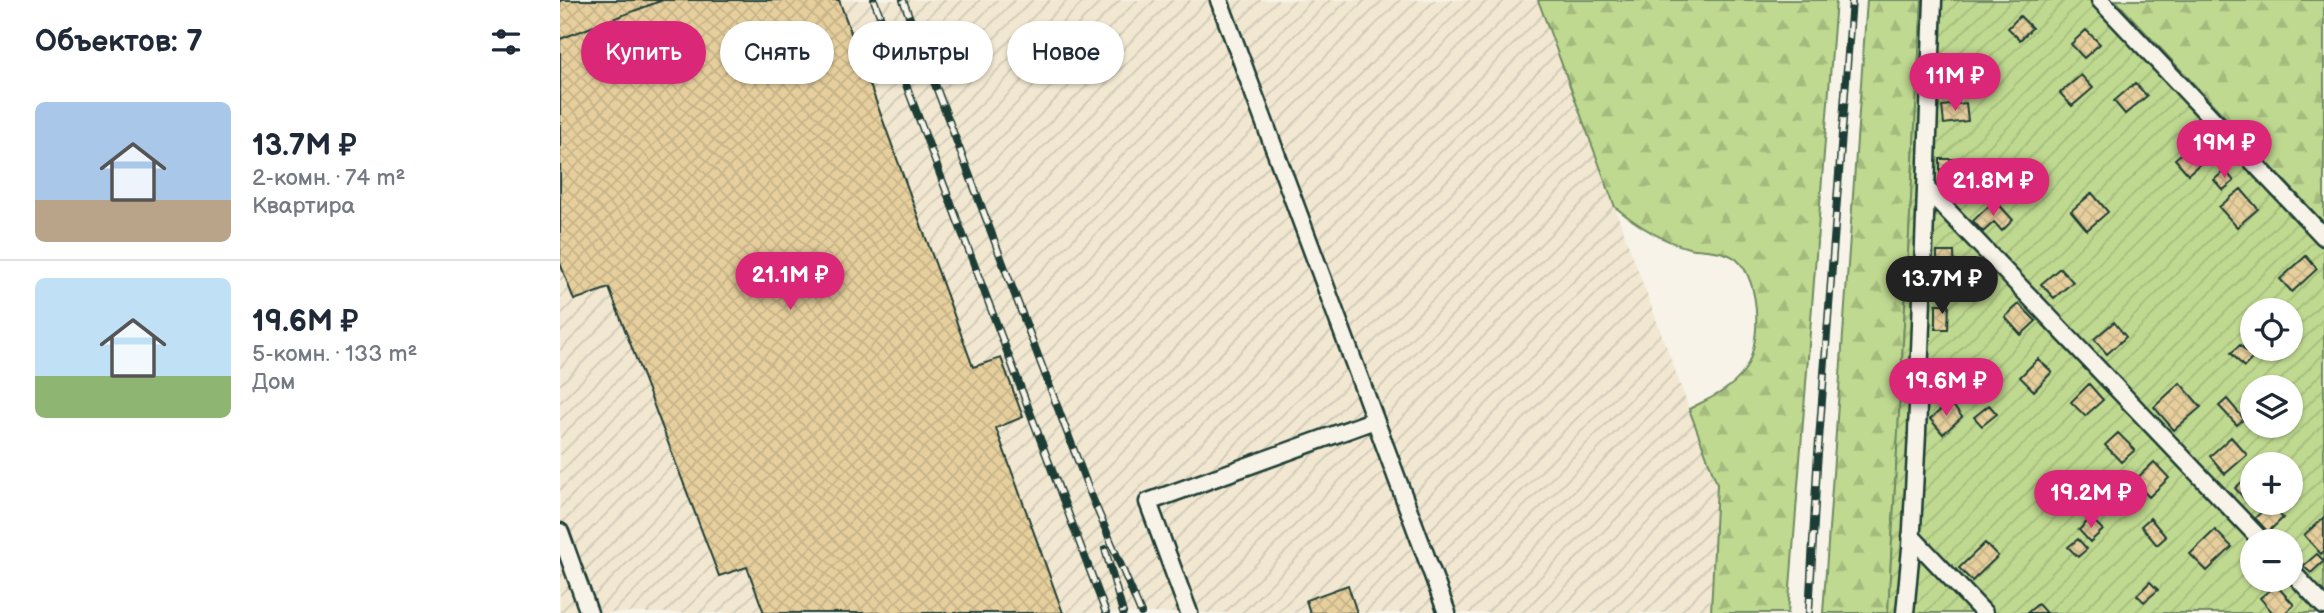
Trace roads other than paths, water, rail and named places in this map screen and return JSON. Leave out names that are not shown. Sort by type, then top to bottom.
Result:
[{"type":"lane","points":[[1219,0],[1447,613]]},
{"type":"lane","points":[[1905,613],[1911,536],[1933,0]]},
{"type":"lane","points":[[2100,0],[2324,237]]},
{"type":"lane","points":[[1926,188],[2251,529]]},
{"type":"lane","points":[[1189,613],[1148,502],[1376,420]]},
{"type":"lane","points":[[560,532],[589,613]]},
{"type":"lane","points":[[1911,536],[1984,613]]},
{"type":"lane","points":[[2303,584],[2324,606]]},
{"type":"railway","points":[[874,0],[1106,613]]},
{"type":"railway","points":[[903,0],[1089,490],[1141,613]]},
{"type":"railway","points":[[1809,613],[1817,467],[1852,0]]},
{"type":"railway","points":[[1105,549],[1123,613]]}]
